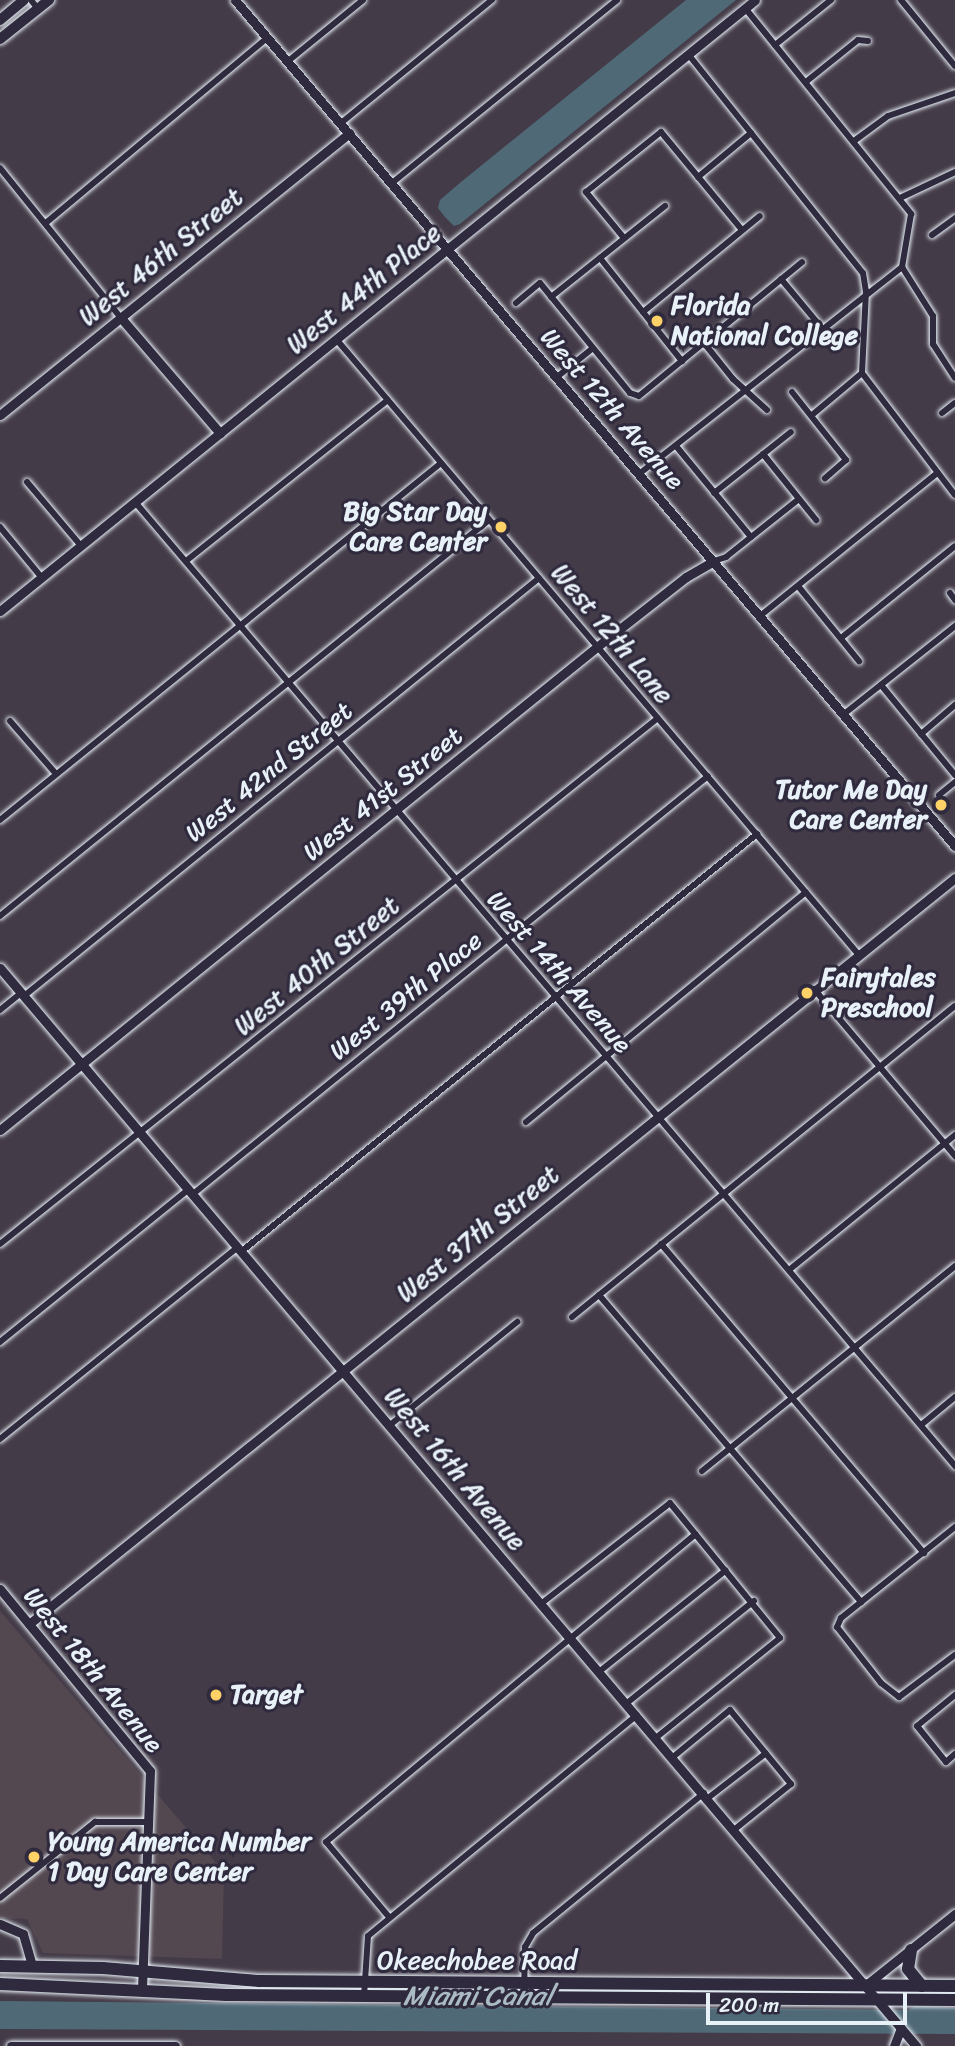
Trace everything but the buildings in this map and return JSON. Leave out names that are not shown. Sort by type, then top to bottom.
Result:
[{"type":"highway","points":[[911,1950],[908,1969],[922,1986]]},
{"type":"highway","name":"Okeechobee Road","points":[[3,1965],[144,1971],[258,1981],[955,1986]]},
{"type":"highway","name":"Okeechobee Road","points":[[0,1984],[226,1995],[880,2003],[955,2000]]},
{"type":"main road","points":[[0,20],[24,0]]},
{"type":"main road","points":[[0,39],[35,4],[49,0]]},
{"type":"street","points":[[287,62],[363,0]]},
{"type":"street","points":[[341,123],[492,0]]},
{"type":"street","points":[[392,183],[617,0]]},
{"type":"street","name":"West 44th Place","points":[[0,611],[755,0]]},
{"type":"street","points":[[775,44],[831,0]]},
{"type":"street","points":[[901,0],[955,66]]},
{"type":"street","name":"West 12th Avenue","points":[[239,2],[287,62],[955,846]]},
{"type":"street","points":[[745,8],[900,198],[911,222],[902,267],[933,316],[933,344],[955,378]]},
{"type":"street","points":[[47,222],[267,38]]},
{"type":"street","points":[[807,81],[858,40],[869,41]]},
{"type":"street","points":[[688,54],[863,273],[866,291],[862,373],[955,495]]},
{"type":"street","points":[[855,141],[888,116],[955,93]]},
{"type":"street","points":[[624,238],[586,192],[661,132],[742,230]]},
{"type":"street","name":"West 46th Street","points":[[0,415],[349,133]]},
{"type":"street","points":[[698,177],[751,133]]},
{"type":"street","points":[[0,168],[47,222],[50,235],[220,433]]},
{"type":"street","points":[[900,198],[955,172]]},
{"type":"street","points":[[551,297],[665,206]]},
{"type":"street","points":[[643,312],[760,216]]},
{"type":"street","points":[[932,235],[955,218]]},
{"type":"street","points":[[600,258],[682,361]]},
{"type":"street","points":[[516,303],[540,283],[630,393],[639,396],[802,262]]},
{"type":"street","points":[[639,474],[866,291],[902,267]]},
{"type":"street","points":[[781,279],[821,327]]},
{"type":"street","name":"West 12th Lane","points":[[336,339],[859,955]]},
{"type":"street","points":[[704,343],[767,410]]},
{"type":"street","points":[[557,377],[593,348]]},
{"type":"street","points":[[812,415],[862,373]]},
{"type":"street","points":[[792,392],[846,460],[825,478]]},
{"type":"street","points":[[186,561],[388,400]]},
{"type":"street","points":[[942,413],[955,403]]},
{"type":"street","points":[[714,493],[791,432]]},
{"type":"street","points":[[676,446],[751,537]]},
{"type":"street","points":[[763,454],[816,520]]},
{"type":"street","points":[[0,820],[441,463]]},
{"type":"street","points":[[760,616],[937,473]]},
{"type":"street","points":[[27,482],[81,546]]},
{"type":"street","name":"West 41st Street","points":[[0,1130],[598,646],[686,577],[751,537],[799,499]]},
{"type":"street","name":"West 14th Avenue","points":[[135,502],[955,1466]]},
{"type":"street","points":[[0,916],[489,520]]},
{"type":"street","points":[[0,527],[42,578]]},
{"type":"street","points":[[841,638],[955,546]]},
{"type":"street","name":"West 42nd Street","points":[[0,1010],[539,578]]},
{"type":"street","points":[[798,586],[859,661]]},
{"type":"street","points":[[950,593],[955,600]]},
{"type":"street","points":[[844,714],[955,625]]},
{"type":"street","points":[[881,685],[955,775]]},
{"type":"street","points":[[921,734],[955,705]]},
{"type":"street","name":"West 40th Street","points":[[0,1244],[658,718]]},
{"type":"street","points":[[10,720],[56,774]]},
{"type":"street","name":"West 39th Place","points":[[0,1342],[708,776]]},
{"type":"street","points":[[939,795],[955,782]]},
{"type":"street","points":[[0,1439],[757,834]]},
{"type":"street","name":"West 37th Street","points":[[29,1624],[955,878]]},
{"type":"street","points":[[526,1122],[806,892]]},
{"type":"street","name":"West 16th Avenue","points":[[0,968],[657,1737],[916,2046]]},
{"type":"street","points":[[814,989],[955,1156]]},
{"type":"street","points":[[572,1317],[955,1006]]},
{"type":"street","points":[[789,1270],[955,1135]]},
{"type":"street","points":[[661,1244],[924,1553]]},
{"type":"street","points":[[702,1471],[955,1266]]},
{"type":"street","points":[[599,1295],[861,1602]]},
{"type":"street","points":[[390,1425],[517,1322]]},
{"type":"street","points":[[921,1425],[955,1397]]},
{"type":"street","points":[[542,1603],[670,1503],[754,1601],[780,1638],[657,1737]]},
{"type":"street","points":[[955,1527],[861,1602],[837,1627],[841,1637],[892,1694],[906,1695],[955,1655]]},
{"type":"street","points":[[389,1917],[326,1842],[696,1534]]},
{"type":"street","points":[[600,1671],[726,1570]]},
{"type":"street","name":"West 18th Avenue","points":[[0,1589],[150,1771],[142,1989]]},
{"type":"street","points":[[627,1703],[754,1601]]},
{"type":"street","points":[[955,1695],[917,1726],[946,1762],[955,1754]]},
{"type":"street","points":[[673,1757],[730,1710],[792,1783],[735,1829]]},
{"type":"street","points":[[363,1996],[368,1936],[637,1715]]},
{"type":"street","points":[[524,1998],[526,1947],[533,1933],[706,1796],[766,1753]]},
{"type":"street","points":[[0,1898],[95,1822],[147,1822]]},
{"type":"street","points":[[866,1986],[955,1914]]},
{"type":"street","points":[[0,1924],[20,1928],[26,1937],[32,1966]]},
{"type":"street","points":[[895,2045],[901,2028]]},
{"type":"street","points":[[10,2046],[175,2046]]},
{"type":"shaded area","points":[[0,1611],[224,1872],[222,1959],[43,1953],[27,1919],[0,1918]]},
{"type":"water","points":[[686,0],[736,0],[460,224],[454,226],[445,217],[438,208],[440,200]]},
{"type":"water","points":[[0,2001],[908,2010],[915,2006],[955,2008],[955,2034],[0,2029]]},
{"type":"place","name":"Florida National College","points":[[657,321]]},
{"type":"place","name":"Big Star Day Care Center","points":[[501,527]]},
{"type":"place","name":"Tutor Me Day Care Center","points":[[941,805]]},
{"type":"place","name":"Fairytales Preschool","points":[[807,993]]},
{"type":"place","name":"Target","points":[[216,1695]]},
{"type":"place","name":"Young America Number 1 Day Care Center","points":[[34,1857]]},
{"type":"water label","name":"Miami Canal","points":[[478,1996]]}]
